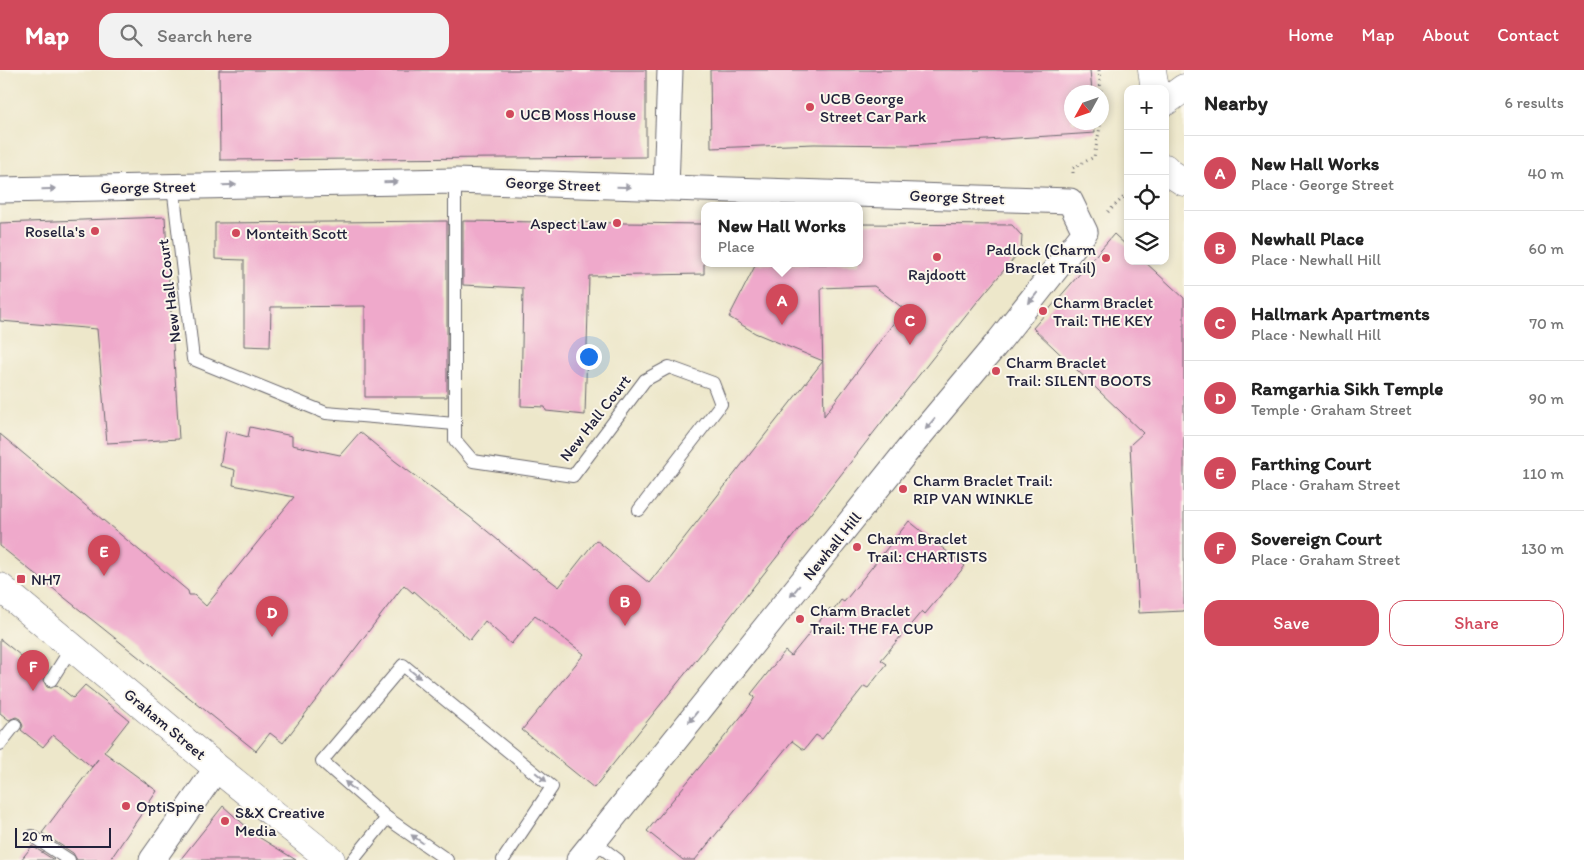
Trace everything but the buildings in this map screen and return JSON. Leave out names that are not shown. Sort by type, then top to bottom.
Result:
[{"type":"street","points":[[666,188],[670,70]]},
{"type":"street","points":[[1152,70],[1154,85]]},
{"type":"street","points":[[1169,99],[1184,88]]},
{"type":"street","points":[[1169,172],[1184,182]]},
{"type":"street","name":"George Street","points":[[0,190],[455,181],[1070,201]]},
{"type":"street","name":"Newhall Hill","points":[[586,850],[911,446],[999,341],[1085,232],[1070,201]]},
{"type":"street","name":"Graham Street","points":[[0,587],[217,768],[331,860]]},
{"type":"street","points":[[152,860],[217,768]]},
{"type":"lane","name":"New Hall Court","points":[[455,181],[455,440],[473,461],[572,476],[645,380],[669,366],[713,383],[721,404],[639,510]]},
{"type":"lane","name":"New Hall Court","points":[[173,186],[193,360],[326,413],[455,424]]},
{"type":"lane","points":[[52,680],[72,647]]},
{"type":"lane","points":[[447,860],[387,818],[322,761],[403,664],[552,787],[503,860]]},
{"type":"lane","points":[[0,744],[15,725]]},
{"type":"lane","points":[[354,860],[387,818]]},
{"type":"lane","points":[[32,836],[69,860]]},
{"type":"lane","points":[[586,850],[618,860]]},
{"type":"path","points":[[1098,70],[1100,85]]},
{"type":"path","points":[[1070,201],[1073,168],[1094,158],[1099,130]]},
{"type":"place","name":"UCB George Street Car Park","points":[[810,107]]},
{"type":"place","name":"UCB Moss House","points":[[510,114]]},
{"type":"place","name":"Aspect Law","points":[[617,223]]},
{"type":"place","name":"Rosella's","points":[[95,231]]},
{"type":"place","name":"Monteith Scott","points":[[236,233]]},
{"type":"place","name":"Rajdoott","points":[[937,257]]},
{"type":"place","name":"Padlock (Charm Braclet Trail)","points":[[1106,258]]},
{"type":"place","name":"Charm Braclet Trail: THE KEY","points":[[1043,311]]},
{"type":"place","name":"New Hall Works","points":[[782,325]]},
{"type":"place","name":"Hallmark Apartments","points":[[910,345]]},
{"type":"place","name":"Charm Braclet Trail: SILENT BOOTS","points":[[996,371]]},
{"type":"place","name":"Charm Braclet Trail: RIP VAN WINKLE","points":[[903,489]]},
{"type":"place","name":"Charm Braclet Trail: CHARTISTS","points":[[857,547]]},
{"type":"place","name":"Farthing Court","points":[[104,576]]},
{"type":"place","name":"NH7","points":[[21,579]]},
{"type":"place","name":"Charm Braclet Trail: THE FA CUP","points":[[800,619]]},
{"type":"place","name":"Newhall Place","points":[[625,626]]},
{"type":"place","name":"Ramgarhia Sikh Temple","points":[[272,637]]},
{"type":"place","name":"Sovereign Court","points":[[33,691]]},
{"type":"place","name":"OptiSpine","points":[[126,806]]},
{"type":"place","name":"S&X Creative Media","points":[[225,821]]}]
